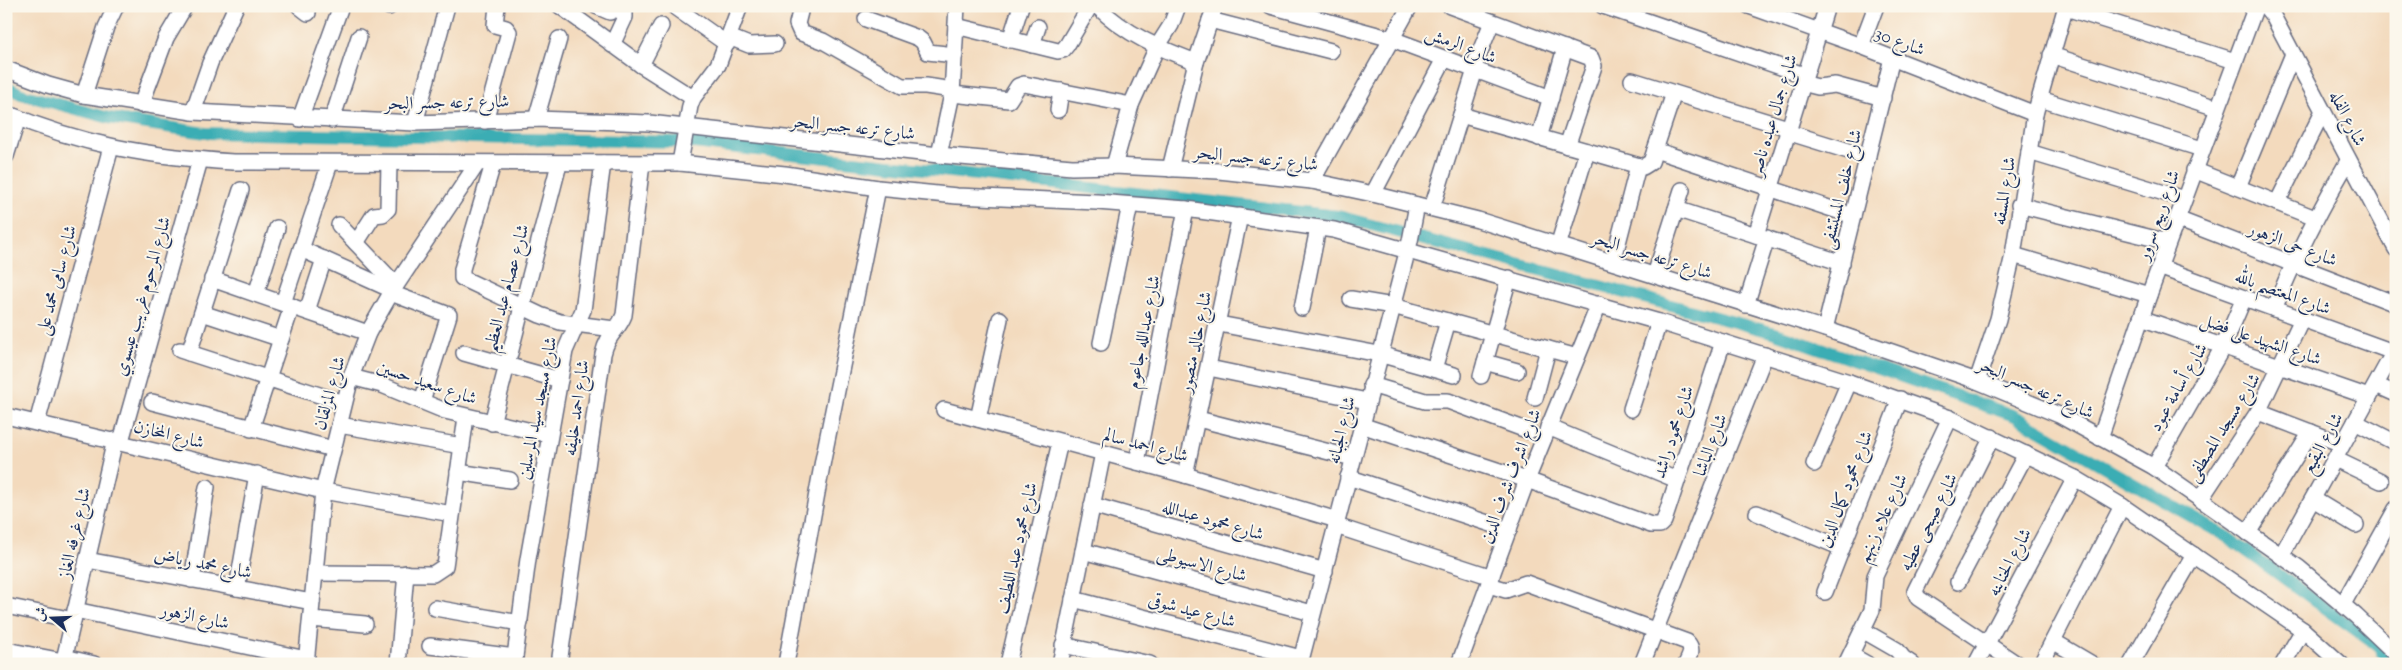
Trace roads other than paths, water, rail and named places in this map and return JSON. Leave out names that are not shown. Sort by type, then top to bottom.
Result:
[{"type":"street","points":[[84,95],[106,27],[116,6]]},
{"type":"street","points":[[141,105],[166,38],[185,6]]},
{"type":"street","points":[[193,112],[210,63],[236,6]]},
{"type":"street","points":[[300,119],[341,6]]},
{"type":"street","points":[[415,123],[447,6]]},
{"type":"street","points":[[485,121],[509,32],[506,28],[495,25],[497,6]]},
{"type":"street","points":[[560,6],[612,45],[693,98]]},
{"type":"street","points":[[596,6],[610,12],[618,8],[625,11],[625,18],[612,45]]},
{"type":"street","points":[[681,159],[687,116],[693,98],[718,65],[740,6]]},
{"type":"street","points":[[939,155],[952,92],[956,55],[957,6]]},
{"type":"street","points":[[1010,40],[1021,6]]},
{"type":"street","points":[[956,26],[1053,50],[1063,50],[1090,6]]},
{"type":"street","points":[[1097,6],[1113,22],[1128,33],[1156,47],[1196,62]]},
{"type":"street","points":[[1114,166],[1131,105],[1156,47],[1171,25],[1178,6]]},
{"type":"street","name":"شارع الرمش","points":[[1271,6],[1392,39],[1550,98]]},
{"type":"street","points":[[1312,181],[1410,6]]},
{"type":"street","points":[[1450,6],[1489,16],[1592,58],[1594,66],[1567,146]]},
{"type":"street","points":[[1603,6],[1803,79],[1818,87],[1835,85],[1883,98]]},
{"type":"street","name":"شارع 30","points":[[1749,6],[1778,11],[1818,31],[2035,114]]},
{"type":"street","name":"شارع جمال عبده ناصر","points":[[1746,305],[1770,188],[1827,6]]},
{"type":"street","points":[[1861,46],[1876,6]]},
{"type":"street","name":"شارع ربيع سرور","points":[[2100,438],[2194,170],[2256,6]]},
{"type":"street","name":"شارع الفله","points":[[2264,6],[2273,16],[2396,249]]},
{"type":"street","points":[[2066,7],[2235,61]]},
{"type":"street","name":"شارع المسقه","points":[[1977,381],[1998,319],[2013,255],[2035,114],[2066,7]]},
{"type":"street","points":[[676,8],[728,41],[749,45],[775,44]]},
{"type":"street","points":[[800,12],[797,24],[801,33],[823,41],[890,81],[909,87],[926,86],[1008,106],[1018,86],[1021,84],[1131,105]]},
{"type":"street","points":[[1170,169],[1196,62],[1212,13],[1331,51]]},
{"type":"street","name":"شارع الجبانه","points":[[1300,661],[1408,246],[1461,115],[1489,16]]},
{"type":"street","points":[[866,19],[918,38],[932,53],[956,55]]},
{"type":"street","points":[[641,65],[661,26]]},
{"type":"street","points":[[1032,45],[1038,27]]},
{"type":"street","points":[[332,120],[359,38]]},
{"type":"street","points":[[536,119],[559,39]]},
{"type":"street","points":[[1538,138],[1565,48]]},
{"type":"street","points":[[2238,187],[2293,54]]},
{"type":"street","points":[[2051,55],[2217,108]]},
{"type":"street","name":"شارع خلف المستشفى","points":[[1825,329],[1892,58]]},
{"type":"street","points":[[1373,194],[1444,59]]},
{"type":"street","name":"شارع ترعه جسر البحر","points":[[6,69],[48,85],[84,95],[193,112],[300,119],[415,123],[536,119],[602,120],[685,130],[1072,167],[1114,166],[1170,169],[1312,181],[1373,194],[1421,210],[1613,262],[1825,329],[1977,381],[2059,415],[2154,467],[2281,556],[2343,604],[2396,654]]},
{"type":"street","points":[[1632,80],[1868,157]]},
{"type":"street","points":[[1058,110],[1062,91]]},
{"type":"street","points":[[1461,115],[1640,166],[1650,164],[1674,93]]},
{"type":"street","points":[[2040,99],[2202,149]]},
{"type":"street","points":[[2277,203],[2323,110]]},
{"type":"street","points":[[6,156],[12,116],[111,147],[174,158],[330,163],[477,164],[642,163],[681,159],[878,188],[957,196],[1186,209],[1318,228],[1408,246],[1765,355],[1900,399],[1950,418],[2075,478],[2122,506],[2303,630],[2342,664]]},
{"type":"street","name":"شارع سامى محمد على","points":[[37,423],[111,147]]},
{"type":"street","points":[[1654,150],[1853,216]]},
{"type":"street","points":[[1558,246],[1587,151]]},
{"type":"street","points":[[2029,152],[2184,199]]},
{"type":"street","name":"شارع المرحوم غريب عيسوي","points":[[118,441],[200,160]]},
{"type":"street","points":[[2274,309],[2292,264],[2315,218],[2348,161]]},
{"type":"street","name":"شارع مسجد سيد المرسلين","points":[[514,661],[549,435],[568,341],[583,310],[603,162]]},
{"type":"street","points":[[251,430],[281,339],[301,249],[330,163]]},
{"type":"street","points":[[356,243],[374,215],[384,214],[388,210],[389,163]]},
{"type":"street","name":"شارع احمد خليفه","points":[[560,664],[603,354],[608,336],[621,324],[624,315],[642,163]]},
{"type":"street","name":"شارع المزلقان","points":[[306,661],[323,491],[351,377],[368,333],[393,289],[477,164]]},
{"type":"street","points":[[493,164],[462,269],[462,278],[466,282],[522,304],[540,315],[577,325],[614,329]]},
{"type":"street","name":"شارع عصام عبد العظيم","points":[[492,422],[559,164]]},
{"type":"street","points":[[1613,262],[1640,166]]},
{"type":"street","points":[[2194,170],[2315,218]]},
{"type":"street","points":[[786,664],[823,460],[878,188]]},
{"type":"street","points":[[241,190],[202,313],[184,352],[344,403]]},
{"type":"street","points":[[1655,275],[1682,190]]},
{"type":"street","points":[[1101,343],[1130,205]]},
{"type":"street","points":[[2020,205],[2168,242]]},
{"type":"street","name":"شارع عبدالله جاعوم","points":[[1137,462],[1186,209]]},
{"type":"street","points":[[1676,209],[1842,263]]},
{"type":"street","name":"شارع خالد منصور","points":[[1186,475],[1240,216]]},
{"type":"street","name":"شارع حى الزهور","points":[[2177,219],[2396,304]]},
{"type":"street","points":[[339,225],[393,289]]},
{"type":"street","points":[[256,294],[277,228]]},
{"type":"street","points":[[1302,308],[1318,228]]},
{"type":"street","points":[[301,249],[449,315],[422,401]]},
{"type":"street","points":[[2013,255],[2149,295]]},
{"type":"street","points":[[307,311],[324,259]]},
{"type":"street","name":"شارع المعتصم بالله","points":[[2160,267],[2302,319],[2395,350]]},
{"type":"street","points":[[212,278],[368,333]]},
{"type":"street","points":[[1509,278],[1483,369],[1516,371]]},
{"type":"street","name":"شارع أسامة عبود","points":[[2154,467],[2224,345],[2244,298]]},
{"type":"street","points":[[1351,299],[1393,306],[1577,357]]},
{"type":"street","name":"شارع اشرف شرف الدين","points":[[1459,664],[1527,480],[1599,304]]},
{"type":"street","points":[[202,313],[281,339]]},
{"type":"street","name":"شارع الشهيد على فضل","points":[[2141,318],[2282,365],[2372,391],[2396,394]]},
{"type":"street","points":[[978,419],[1000,319]]},
{"type":"street","name":"شارع مسجد المصطفى","points":[[2200,500],[2258,412],[2282,365],[2302,319]]},
{"type":"street","points":[[1434,369],[1448,321]]},
{"type":"street","points":[[1631,409],[1659,322]]},
{"type":"street","points":[[1219,324],[1379,354],[1454,375]]},
{"type":"street","name":"شارع محمود راشد","points":[[1527,480],[1651,525],[1660,525],[1664,521],[1724,342]]},
{"type":"street","points":[[1535,398],[1548,350]]},
{"type":"street","name":"شارع البقيع","points":[[2281,556],[2395,350]]},
{"type":"street","points":[[464,353],[560,380]]},
{"type":"street","name":"شارع الباشا","points":[[1642,664],[1690,548],[1765,355]]},
{"type":"street","points":[[1209,368],[1367,401]]},
{"type":"street","name":"شارع سعيد حسين","points":[[351,377],[382,385],[466,417],[549,435]]},
{"type":"street","points":[[1814,464],[1848,382]]},
{"type":"street","points":[[1371,385],[1425,400],[1448,401],[1529,431]]},
{"type":"street","name":"شارع محمود كمال الدين","points":[[1825,592],[1900,399]]},
{"type":"street","points":[[152,402],[251,430],[333,449]]},
{"type":"street","name":"شارع احمد سالم","points":[[944,410],[1186,475],[1337,523],[1490,581],[1506,590],[1526,583],[1656,629],[1691,646],[1692,651],[1686,664]]},
{"type":"street","points":[[2258,412],[2342,444]]},
{"type":"street","name":"شارع المخازن","points":[[6,416],[323,491],[452,514]]},
{"type":"street","points":[[315,573],[433,574],[440,571],[448,559],[452,514],[466,417]]},
{"type":"street","name":"شارع علاء زينهم","points":[[1849,659],[1864,631],[1872,610],[1875,576],[1950,418]]},
{"type":"street","points":[[1198,419],[1353,458]]},
{"type":"street","points":[[2355,422],[2396,442]]},
{"type":"street","points":[[339,426],[462,446]]},
{"type":"street","points":[[1361,426],[1527,480]]},
{"type":"street","points":[[1548,427],[1677,480]]},
{"type":"street","points":[[2248,533],[2311,432]]},
{"type":"street","name":"شارع صبحى عطيه","points":[[1992,438],[1915,591],[1918,598],[2017,664]]},
{"type":"street","name":"شارع غرفه الغاز","points":[[64,661],[87,560],[118,441]]},
{"type":"street","name":"شارع محمود عبد اللطيف","points":[[1008,664],[1060,442]]},
{"type":"street","points":[[1060,664],[1103,453]]},
{"type":"street","points":[[1958,582],[2026,454]]},
{"type":"street","points":[[2335,459],[2380,481]]},
{"type":"street","points":[[458,472],[510,480]]},
{"type":"street","points":[[237,588],[257,474]]},
{"type":"street","points":[[1348,477],[1509,530]]},
{"type":"street","name":"شارع الحناينه","points":[[1976,664],[2075,478]]},
{"type":"street","points":[[192,580],[207,487]]},
{"type":"street","points":[[2313,499],[2356,525]]},
{"type":"street","name":"شارع محمود عبدالله","points":[[1092,505],[1324,571]]},
{"type":"street","points":[[2042,664],[2122,506]]},
{"type":"street","points":[[2343,604],[2396,509]]},
{"type":"street","points":[[1757,513],[1842,548]]},
{"type":"street","name":"شارع الاسيوطى","points":[[1083,551],[1312,613]]},
{"type":"street","points":[[2131,664],[2194,555]]},
{"type":"street","name":"شارع محمد رياض","points":[[87,560],[312,602]]},
{"type":"street","points":[[398,664],[406,573]]},
{"type":"street","name":"شارع عيد شوقى","points":[[1073,599],[1300,661]]},
{"type":"street","name":"شارع الزهور","points":[[6,606],[74,615],[306,661]]},
{"type":"street","points":[[435,608],[520,622]]},
{"type":"street","points":[[310,619],[366,624]]},
{"type":"street","points":[[2283,664],[2303,630]]},
{"type":"street","points":[[1864,631],[1897,650],[1903,658],[1912,664]]},
{"type":"street","points":[[2053,641],[2092,664]]},
{"type":"street","points":[[1063,645],[1150,664]]},
{"type":"street","points":[[430,646],[514,661]]},
{"type":"street","points":[[6,650],[64,661],[94,664]]},
{"type":"street","points":[[1849,659],[1867,664]]},
{"type":"waterway","points":[[6,86],[21,94],[109,118],[205,133],[685,142],[1338,216],[1775,333],[2015,416],[2227,537],[2379,647],[2391,664]]}]
